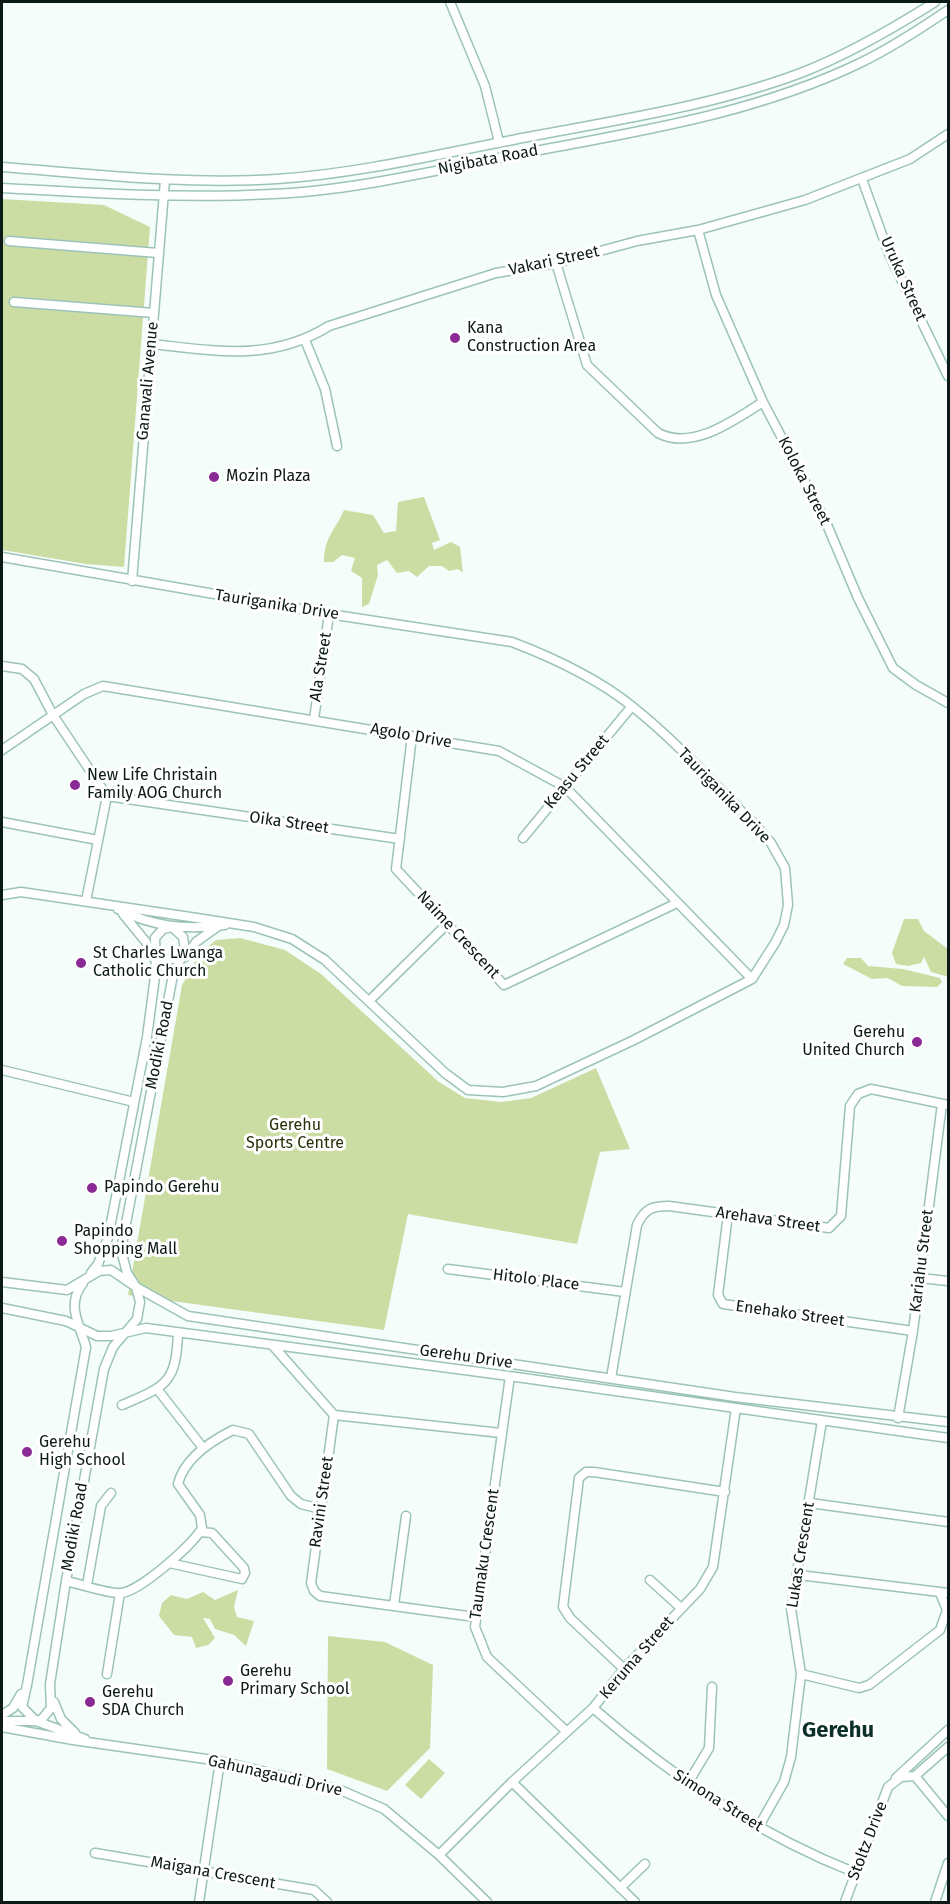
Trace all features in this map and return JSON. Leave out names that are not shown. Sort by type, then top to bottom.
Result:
[{"type":"street","points":[[450,2],[485,86],[499,142]]},
{"type":"street","name":"Nigibata Road","points":[[2,167],[165,180],[276,179],[336,173],[660,111],[769,83],[827,62],[935,2]]},
{"type":"street","name":"Nigibata Road","points":[[2,188],[163,196],[275,194],[428,172],[723,113],[789,92],[860,63],[948,10]]},
{"type":"street","name":"Vakari Street","points":[[152,344],[242,353],[305,340],[329,326],[397,306],[463,282],[496,273],[556,263],[637,241],[698,230],[805,200],[910,159],[948,134]]},
{"type":"street","name":"Uruka Street","points":[[862,179],[889,254],[948,376]]},
{"type":"street","name":"Ganavali Avenue","points":[[132,581],[165,180]]},
{"type":"street","name":"Koloka Street","points":[[698,230],[716,295],[763,402],[825,520],[858,598],[893,668],[916,685],[948,703]]},
{"type":"street","points":[[9,241],[158,252]]},
{"type":"street","points":[[556,263],[587,365],[658,433],[670,440],[691,438],[725,426],[763,402]]},
{"type":"street","points":[[15,302],[154,313]]},
{"type":"street","points":[[305,340],[325,389],[337,446]]},
{"type":"street","name":"Tauriganika Drive","points":[[2,557],[329,614],[512,642],[572,668],[632,706],[755,825],[771,843],[785,868],[788,905],[784,925],[762,966],[752,979],[634,1040],[536,1086],[504,1092],[468,1090],[445,1073],[325,960],[292,939],[232,924],[86,901],[21,892],[2,895]]},
{"type":"street","name":"Ala Street","points":[[314,719],[329,614]]},
{"type":"street","points":[[2,666],[27,672],[34,679],[53,715],[107,796],[86,901]]},
{"type":"street","name":"Agolo Drive","points":[[2,750],[84,694],[103,686],[499,751],[565,787],[752,979]]},
{"type":"street","name":"Keasu Street","points":[[523,838],[632,706]]},
{"type":"street","name":"Naime Crescent","points":[[412,736],[396,869],[504,985],[677,903]]},
{"type":"street","name":"Oika Street","points":[[107,796],[400,839]]},
{"type":"street","points":[[2,822],[98,840]]},
{"type":"street","points":[[113,906],[146,942],[156,969]]},
{"type":"street","name":"Tauriganika Drive","points":[[113,906],[140,920],[172,927],[202,928],[232,924]]},
{"type":"street","points":[[179,964],[196,942],[215,927],[232,924]]},
{"type":"street","points":[[370,1000],[447,924]]},
{"type":"street","points":[[172,927],[183,937],[183,955],[176,960],[167,960],[158,956],[154,951],[154,938],[163,929],[172,927]]},
{"type":"street","name":"Modiki Road","points":[[154,951],[156,969],[108,1238],[98,1264],[75,1293],[73,1312],[86,1347],[22,1707],[36,1721],[42,1719],[51,1708],[50,1684],[66,1581],[104,1369],[113,1347],[137,1319],[140,1302],[136,1287],[127,1273],[121,1250],[173,975],[183,955]]},
{"type":"street","points":[[2,1070],[134,1102]]},
{"type":"street","name":"Arehava Street","points":[[611,1378],[637,1224],[650,1208],[669,1206],[829,1228],[841,1216],[850,1106],[858,1094],[871,1089],[945,1105]]},
{"type":"street","name":"Kariahu Street","points":[[898,1418],[913,1331],[945,1105]]},
{"type":"street","name":"Enehako Street","points":[[728,1214],[718,1295],[723,1304],[913,1331]]},
{"type":"street","name":"Hitolo Place","points":[[448,1269],[625,1292]]},
{"type":"street","name":"Gerehu Drive","points":[[2,1282],[67,1290],[88,1276],[99,1271],[111,1270],[188,1316],[611,1378],[898,1418],[948,1422]]},
{"type":"street","points":[[920,1278],[948,1281]]},
{"type":"street","name":"Gerehu Drive","points":[[2,1308],[66,1321],[97,1336],[111,1336],[146,1328],[274,1347],[510,1376],[948,1438]]},
{"type":"street","points":[[122,1405],[158,1390],[177,1364],[178,1333]]},
{"type":"street","points":[[274,1347],[334,1415],[501,1432]]},
{"type":"street","name":"Taumaku Crescent","points":[[510,1376],[475,1617],[478,1637],[487,1657],[566,1731]]},
{"type":"street","points":[[158,1390],[203,1448]]},
{"type":"street","name":"Keruma Street","points":[[439,1855],[512,1782],[592,1708],[624,1670],[700,1589],[713,1567],[736,1408]]},
{"type":"street","name":"Ravini Street","points":[[334,1415],[311,1582],[314,1591],[320,1596],[475,1617]]},
{"type":"street","name":"Lukas Crescent","points":[[759,1826],[784,1782],[791,1757],[801,1674],[792,1609],[822,1421]]},
{"type":"street","points":[[66,1581],[120,1593],[131,1591],[169,1563],[200,1532],[200,1515],[178,1484],[184,1470],[203,1448],[233,1430],[249,1434],[291,1496],[301,1504],[321,1509]]},
{"type":"street","points":[[624,1670],[570,1618],[564,1607],[579,1478],[586,1472],[594,1472],[724,1492]]},
{"type":"street","points":[[87,1585],[101,1506],[111,1493]]},
{"type":"street","points":[[810,1503],[948,1522]]},
{"type":"street","points":[[393,1605],[406,1516]]},
{"type":"street","points":[[169,1563],[240,1581],[245,1575],[244,1568],[212,1533],[200,1532]]},
{"type":"street","points":[[799,1575],[944,1593],[947,1610],[940,1630],[869,1685],[859,1688],[801,1674]]},
{"type":"street","points":[[650,1580],[681,1608]]},
{"type":"street","points":[[107,1674],[120,1593]]},
{"type":"street","points":[[50,1684],[55,1708],[61,1719],[76,1734],[97,1743]]},
{"type":"street","points":[[2,1715],[13,1708],[27,1685]]},
{"type":"street","points":[[688,1783],[709,1749],[712,1687]]},
{"type":"street","name":"Simona Street","points":[[592,1708],[644,1753],[688,1783],[802,1852],[856,1873]]},
{"type":"street","name":"Gahunagaudi Drive","points":[[2,1721],[36,1721],[97,1743]]},
{"type":"street","name":"Gahunagaudi Drive","points":[[2,1727],[220,1761],[338,1789],[384,1809],[439,1855],[487,1902]]},
{"type":"street","name":"Stoltz Drive","points":[[844,1902],[888,1787],[914,1759],[948,1730]]},
{"type":"street","name":"Stoltz Drive","points":[[894,1781],[915,1776],[948,1747]]},
{"type":"street","points":[[199,1902],[220,1761]]},
{"type":"street","points":[[915,1776],[948,1816]]},
{"type":"street","points":[[512,1782],[635,1902]]},
{"type":"street","name":"Maigana Crescent","points":[[95,1853],[314,1890],[327,1902]]},
{"type":"street","points":[[620,1888],[645,1864]]},
{"type":"street","points":[[935,1902],[948,1865]]},
{"type":"green space","points":[[2,199],[104,205],[150,227],[124,567],[86,564],[2,550]]},
{"type":"green space","points":[[424,497],[440,540],[432,543],[434,550],[451,542],[460,547],[463,573],[458,569],[449,571],[442,566],[429,566],[417,577],[409,571],[397,573],[387,560],[377,565],[378,575],[369,604],[362,607],[362,578],[351,571],[355,558],[342,555],[333,562],[324,562],[328,540],[344,510],[373,515],[384,533],[396,531],[398,502]]},
{"type":"green space","points":[[904,919],[918,919],[924,931],[948,949],[948,977],[931,972],[924,957],[921,963],[908,966],[896,964],[892,953]]},
{"type":"green space","name":"Gerehu Sports Centre","points":[[240,938],[285,950],[321,974],[439,1082],[465,1098],[501,1102],[531,1098],[596,1068],[630,1149],[600,1152],[577,1244],[408,1214],[384,1330],[128,1295],[182,985],[199,954],[216,940]]},
{"type":"green space","points":[[847,958],[861,958],[868,966],[903,969],[940,978],[942,982],[937,987],[902,986],[888,978],[872,979],[843,964]]},
{"type":"green space","points":[[238,1590],[234,1607],[237,1617],[254,1621],[246,1646],[234,1635],[215,1629],[210,1619],[203,1618],[215,1638],[208,1645],[196,1648],[192,1637],[174,1635],[159,1616],[162,1603],[171,1595],[187,1599],[203,1592],[215,1600]]},
{"type":"green space","points":[[328,1636],[385,1642],[433,1665],[430,1748],[387,1791],[327,1769]]},
{"type":"green space","points":[[429,1759],[445,1773],[421,1799],[405,1785]]},
{"type":"place","name":"Kana Construction Area","points":[[455,338]]},
{"type":"place","name":"Mozin Plaza","points":[[214,477]]},
{"type":"place","name":"New Life Christain Family AOG Church","points":[[75,785]]},
{"type":"place","name":"St Charles Lwanga Catholic Church","points":[[81,963]]},
{"type":"place","name":"Gerehu United Church","points":[[917,1042]]},
{"type":"place","name":"Papindo Gerehu","points":[[92,1188]]},
{"type":"place","name":"Papindo Shopping Mall","points":[[62,1241]]},
{"type":"place","name":"Gerehu High School","points":[[27,1452]]},
{"type":"place","name":"Gerehu Primary School","points":[[228,1681]]},
{"type":"place","name":"Gerehu SDA Church","points":[[90,1702]]},
{"type":"district","name":"Gerehu","points":[[838,1731]]}]
